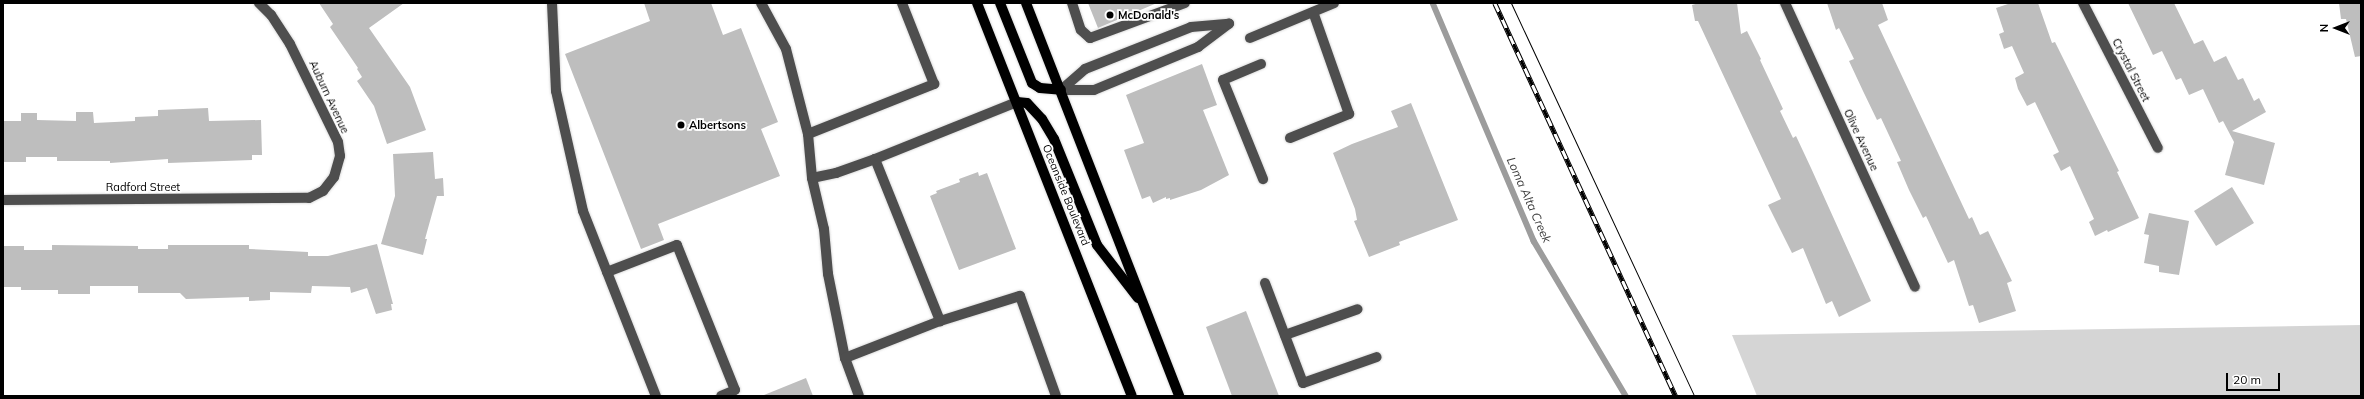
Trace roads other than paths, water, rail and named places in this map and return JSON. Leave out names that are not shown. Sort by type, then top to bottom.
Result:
[{"type":"main road","name":"Oceanside Boulevard","points":[[977,3],[1132,396]]},
{"type":"main road","points":[[1000,3],[1032,83],[1040,88],[1061,90]]},
{"type":"main road","points":[[1026,3],[1146,307],[1179,396]]},
{"type":"main road","points":[[1016,102],[1027,103],[1042,119],[1054,139],[1097,245],[1146,307]]},
{"type":"street","name":"Auburn Avenue","points":[[259,3],[271,15],[290,44],[338,142],[340,156],[334,177],[323,191],[309,198],[284,198]]},
{"type":"street","points":[[552,3],[556,91],[583,211],[656,396]]},
{"type":"street","points":[[761,3],[786,49],[808,134],[812,178],[824,229],[828,274],[845,358],[859,396]]},
{"type":"street","points":[[808,134],[934,84],[902,3]]},
{"type":"street","points":[[1072,3],[1081,30],[1090,38],[1185,3]]},
{"type":"street","points":[[1250,38],[1334,3]]},
{"type":"street","name":"Olive Avenue","points":[[1785,3],[1915,288]]},
{"type":"street","name":"Crystal Street","points":[[2083,3],[2158,148]]},
{"type":"street","points":[[1290,138],[1349,114],[1313,12]]},
{"type":"street","points":[[1229,24],[1198,47],[1094,90],[1061,90],[1085,69],[1191,27],[1229,24]]},
{"type":"street","points":[[1261,64],[1223,80],[1263,179]]},
{"type":"street","points":[[812,178],[836,173],[875,159],[1016,102]]},
{"type":"street","points":[[875,159],[940,321]]},
{"type":"street","name":"Radford Street","points":[[3,200],[284,198]]},
{"type":"street","points":[[608,272],[677,245],[735,390],[721,396]]},
{"type":"street","points":[[1265,283],[1303,383],[1377,357]]},
{"type":"street","points":[[845,358],[940,321],[1020,296],[1056,396]]},
{"type":"street","points":[[1285,335],[1358,308]]},
{"type":"waterway","name":"Loma Alta Creek","points":[[1433,3],[1534,241],[1626,396]]},
{"type":"tram line","points":[[1511,3],[1694,396]]},
{"type":"railway","points":[[1495,3],[1676,396]]},
{"type":"place","name":"McDonald's","points":[[1110,15]]},
{"type":"place","name":"Albertsons","points":[[681,125]]}]
